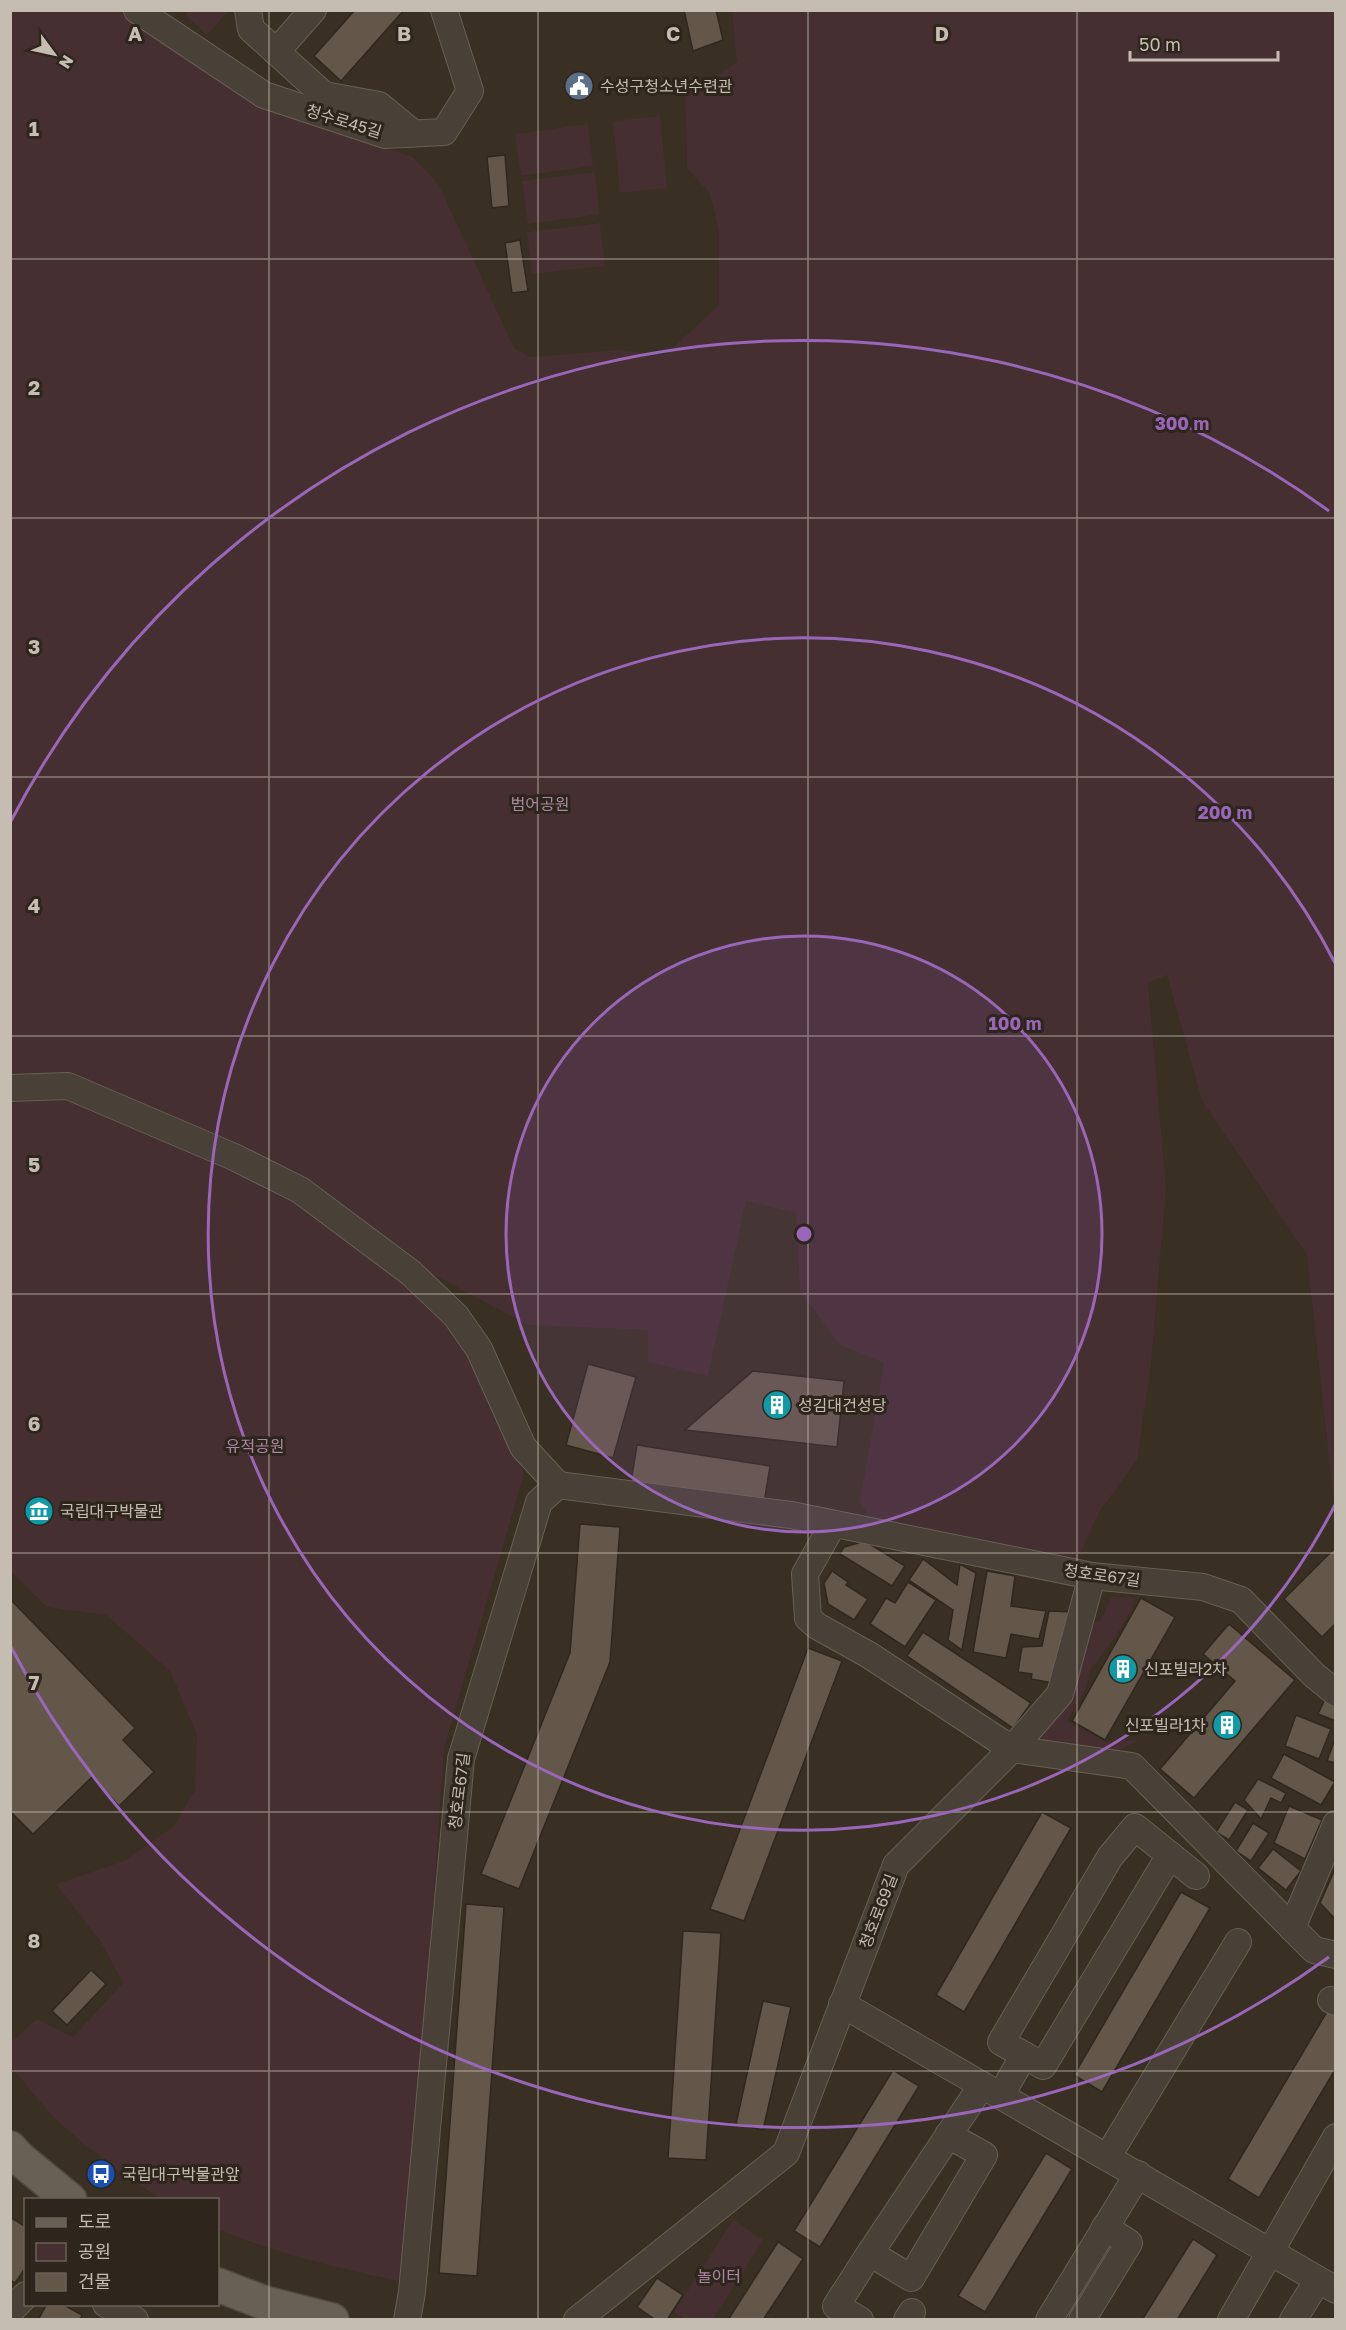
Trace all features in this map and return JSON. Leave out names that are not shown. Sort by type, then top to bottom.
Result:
[{"type":"main road","points":[[10,2148],[69,2198]]},
{"type":"main road","points":[[219,2285],[265,2303],[332,2319]]},
{"type":"street","name":"청수로45길","points":[[137,10],[264,95],[385,135],[444,132],[470,91],[444,10]]},
{"type":"street","points":[[248,10],[251,29],[324,95],[379,105],[413,133]]},
{"type":"street","points":[[276,52],[313,10]]},
{"type":"street","points":[[10,1088],[68,1086],[234,1157],[300,1190],[411,1273],[456,1316],[479,1349],[523,1447],[558,1485]]},
{"type":"street","name":"청호로67길","points":[[406,2319],[412,2292],[460,1759],[538,1502],[558,1485],[791,1515],[1092,1576],[1203,1587],[1241,1600],[1314,1675],[1335,1693]]},
{"type":"street","points":[[832,1524],[805,1574],[808,1618],[817,1626],[869,1655],[1012,1749],[1132,1766],[1314,1950],[1335,1955]]},
{"type":"street","name":"청호로69길","points":[[576,2319],[786,2153],[896,1865],[1012,1749],[1060,1694],[1092,1576]]},
{"type":"street","points":[[1292,1928],[1335,1824]]},
{"type":"street","points":[[1170,1855],[1043,2066],[1001,2042],[1110,1857],[1135,1827],[1170,1855],[1196,1876]]},
{"type":"street","points":[[1108,2156],[1238,1942]]},
{"type":"street","points":[[842,2004],[1108,2156],[1327,2285],[1293,2319]]},
{"type":"street","points":[[860,2319],[832,2313],[948,2135],[1024,2055]]},
{"type":"street","points":[[870,2253],[911,2278],[984,2154],[948,2135]]},
{"type":"street","points":[[1231,2319],[1335,2137]]},
{"type":"street","points":[[1049,2319],[1137,2174]]},
{"type":"street","points":[[1082,2319],[1130,2242],[1105,2227]]},
{"type":"street","points":[[10,2311],[24,2297]]},
{"type":"green space","name":"범어공원","points":[[11,11],[119,11],[255,104],[413,157],[439,185],[514,348],[531,357],[619,350],[665,355],[719,305],[719,230],[709,192],[687,169],[686,96],[737,62],[732,11],[1335,11],[1335,1497],[1307,1255],[1202,1101],[1167,975],[1148,983],[1166,1188],[1151,1364],[1137,1460],[1099,1512],[1076,1563],[871,1522],[860,1501],[884,1363],[840,1345],[800,1291],[796,1213],[746,1201],[708,1376],[648,1362],[648,1330],[528,1325],[70,1081],[11,1085]]},
{"type":"green space","points":[[189,11],[227,12],[207,35],[186,15]]},
{"type":"green space","points":[[660,116],[667,188],[620,193],[613,121]]},
{"type":"green space","points":[[588,124],[593,166],[521,176],[515,134]]},
{"type":"green space","points":[[595,172],[600,214],[528,224],[522,181]]},
{"type":"green space","points":[[600,223],[605,266],[532,274],[527,232]]},
{"type":"green space","name":"유적공원","points":[[66,1095],[293,1194],[406,1278],[475,1354],[524,1474],[444,1748],[407,2283],[288,2254],[219,2229],[219,2198],[159,2198],[125,2176],[54,2118],[11,2067],[11,2042],[37,2019],[73,2037],[123,1983],[101,1942],[56,1884],[124,1861],[174,1826],[195,1790],[197,1735],[170,1671],[106,1615],[47,1607],[11,1572],[10,1100]]},
{"type":"green space","points":[[1112,1596],[1134,1598],[1132,1609],[1116,1636],[1090,1670],[1086,1689],[1067,1721],[1106,1742],[1140,1740],[1113,1753],[1050,1746],[1036,1734],[1090,1624],[1101,1620]]},
{"type":"green space","name":"놀이터","points":[[733,2220],[763,2240],[713,2319],[685,2319],[674,2312]]},
{"type":"building","points":[[355,10],[404,10],[341,81],[314,56]]},
{"type":"building","name":"수성구청소년수련관","points":[[684,10],[716,10],[723,40],[693,51]]},
{"type":"building","points":[[505,155],[509,206],[492,208],[487,157]]},
{"type":"building","points":[[520,240],[528,291],[512,293],[505,243]]},
{"type":"building","points":[[588,1364],[636,1377],[613,1458],[566,1445]]},
{"type":"building","name":"성김대건성당","points":[[753,1371],[844,1381],[837,1447],[685,1430]]},
{"type":"building","points":[[637,1445],[770,1466],[764,1503],[631,1482]]},
{"type":"building","points":[[580,1524],[620,1527],[610,1662],[519,1889],[481,1874],[570,1653]]},
{"type":"building","points":[[865,1541],[905,1566],[892,1586],[840,1554],[844,1547]]},
{"type":"building","points":[[1334,1549],[1336,1551],[1336,1623],[1322,1637],[1284,1599]]},
{"type":"building","points":[[923,1559],[957,1585],[960,1564],[976,1573],[962,1650],[948,1640],[953,1610],[909,1580]]},
{"type":"building","points":[[832,1571],[848,1582],[846,1585],[868,1599],[854,1620],[828,1604],[824,1583]]},
{"type":"building","points":[[987,1571],[1015,1576],[1011,1606],[1046,1611],[1039,1639],[1011,1634],[1006,1658],[973,1652]]},
{"type":"building","points":[[908,1582],[936,1600],[905,1647],[870,1624],[886,1598],[895,1603]]},
{"type":"building","name":"신포빌라2차","points":[[1141,1598],[1175,1617],[1105,1740],[1072,1721]]},
{"type":"building","points":[[10,1599],[135,1728],[123,1740],[154,1772],[119,1806],[92,1777],[33,1834],[10,1811]]},
{"type":"building","points":[[1049,1611],[1071,1612],[1054,1683],[1031,1679],[1032,1674],[1018,1672],[1022,1647],[1042,1646]]},
{"type":"building","name":"신포빌라1차","points":[[1229,1624],[1295,1680],[1194,1798],[1160,1769],[1235,1681],[1203,1654]]},
{"type":"building","points":[[923,1632],[1031,1703],[1013,1728],[907,1656]]},
{"type":"building","points":[[808,1648],[842,1661],[744,1921],[710,1909]]},
{"type":"building","points":[[1325,1699],[1336,1703],[1336,1721],[1318,1714]]},
{"type":"building","points":[[1296,1715],[1331,1729],[1319,1759],[1285,1746]]},
{"type":"building","points":[[1336,1736],[1336,1763],[1327,1761]]},
{"type":"building","points":[[1284,1754],[1335,1782],[1321,1805],[1271,1778]]},
{"type":"building","points":[[1258,1779],[1286,1793],[1281,1803],[1271,1798],[1261,1819],[1244,1800]]},
{"type":"building","points":[[1235,1802],[1248,1810],[1229,1840],[1216,1832]]},
{"type":"building","points":[[1289,1806],[1322,1820],[1305,1859],[1274,1843]]},
{"type":"building","points":[[1042,1812],[1071,1828],[964,2012],[936,1995]]},
{"type":"building","points":[[1253,1823],[1269,1833],[1251,1861],[1236,1851]]},
{"type":"building","points":[[1273,1849],[1301,1871],[1286,1890],[1258,1868]]},
{"type":"building","points":[[1336,1867],[1336,1920],[1320,1903]]},
{"type":"building","points":[[1181,1892],[1210,1908],[1102,2092],[1074,2075]]},
{"type":"building","points":[[466,1904],[504,1907],[477,2276],[439,2273]]},
{"type":"building","points":[[683,1931],[721,1933],[706,2160],[668,2158]]},
{"type":"building","points":[[91,1970],[106,1984],[67,2025],[52,2011]]},
{"type":"building","points":[[763,2001],[791,2007],[763,2130],[736,2124]]},
{"type":"building","points":[[1328,2010],[1336,2014],[1336,2068],[1259,2198],[1228,2179]]},
{"type":"building","points":[[893,2070],[919,2086],[820,2247],[794,2231]]},
{"type":"building","points":[[1046,2153],[1072,2169],[985,2312],[958,2296]]},
{"type":"building","points":[[10,2217],[24,2226],[24,2270],[15,2283],[10,2280]]},
{"type":"building","points":[[1193,2239],[1217,2255],[1177,2320],[1142,2320]]},
{"type":"building","points":[[778,2242],[803,2259],[763,2320],[728,2320]]},
{"type":"building","points":[[657,2278],[683,2295],[667,2320],[656,2320],[637,2307]]},
{"type":"building","points":[[46,2306],[66,2306],[82,2315],[80,2320],[38,2320]]},
{"type":"place","name":"수성구청소년수련관","points":[[579,86]]},
{"type":"place","name":"성김대건성당","points":[[777,1405]]},
{"type":"place","name":"국립대구박물관","points":[[39,1511]]},
{"type":"place","name":"신포빌라2차","points":[[1123,1669]]},
{"type":"place","name":"신포빌라1차","points":[[1227,1725]]},
{"type":"place","name":"국립대구박물관앞","points":[[101,2174]]}]
